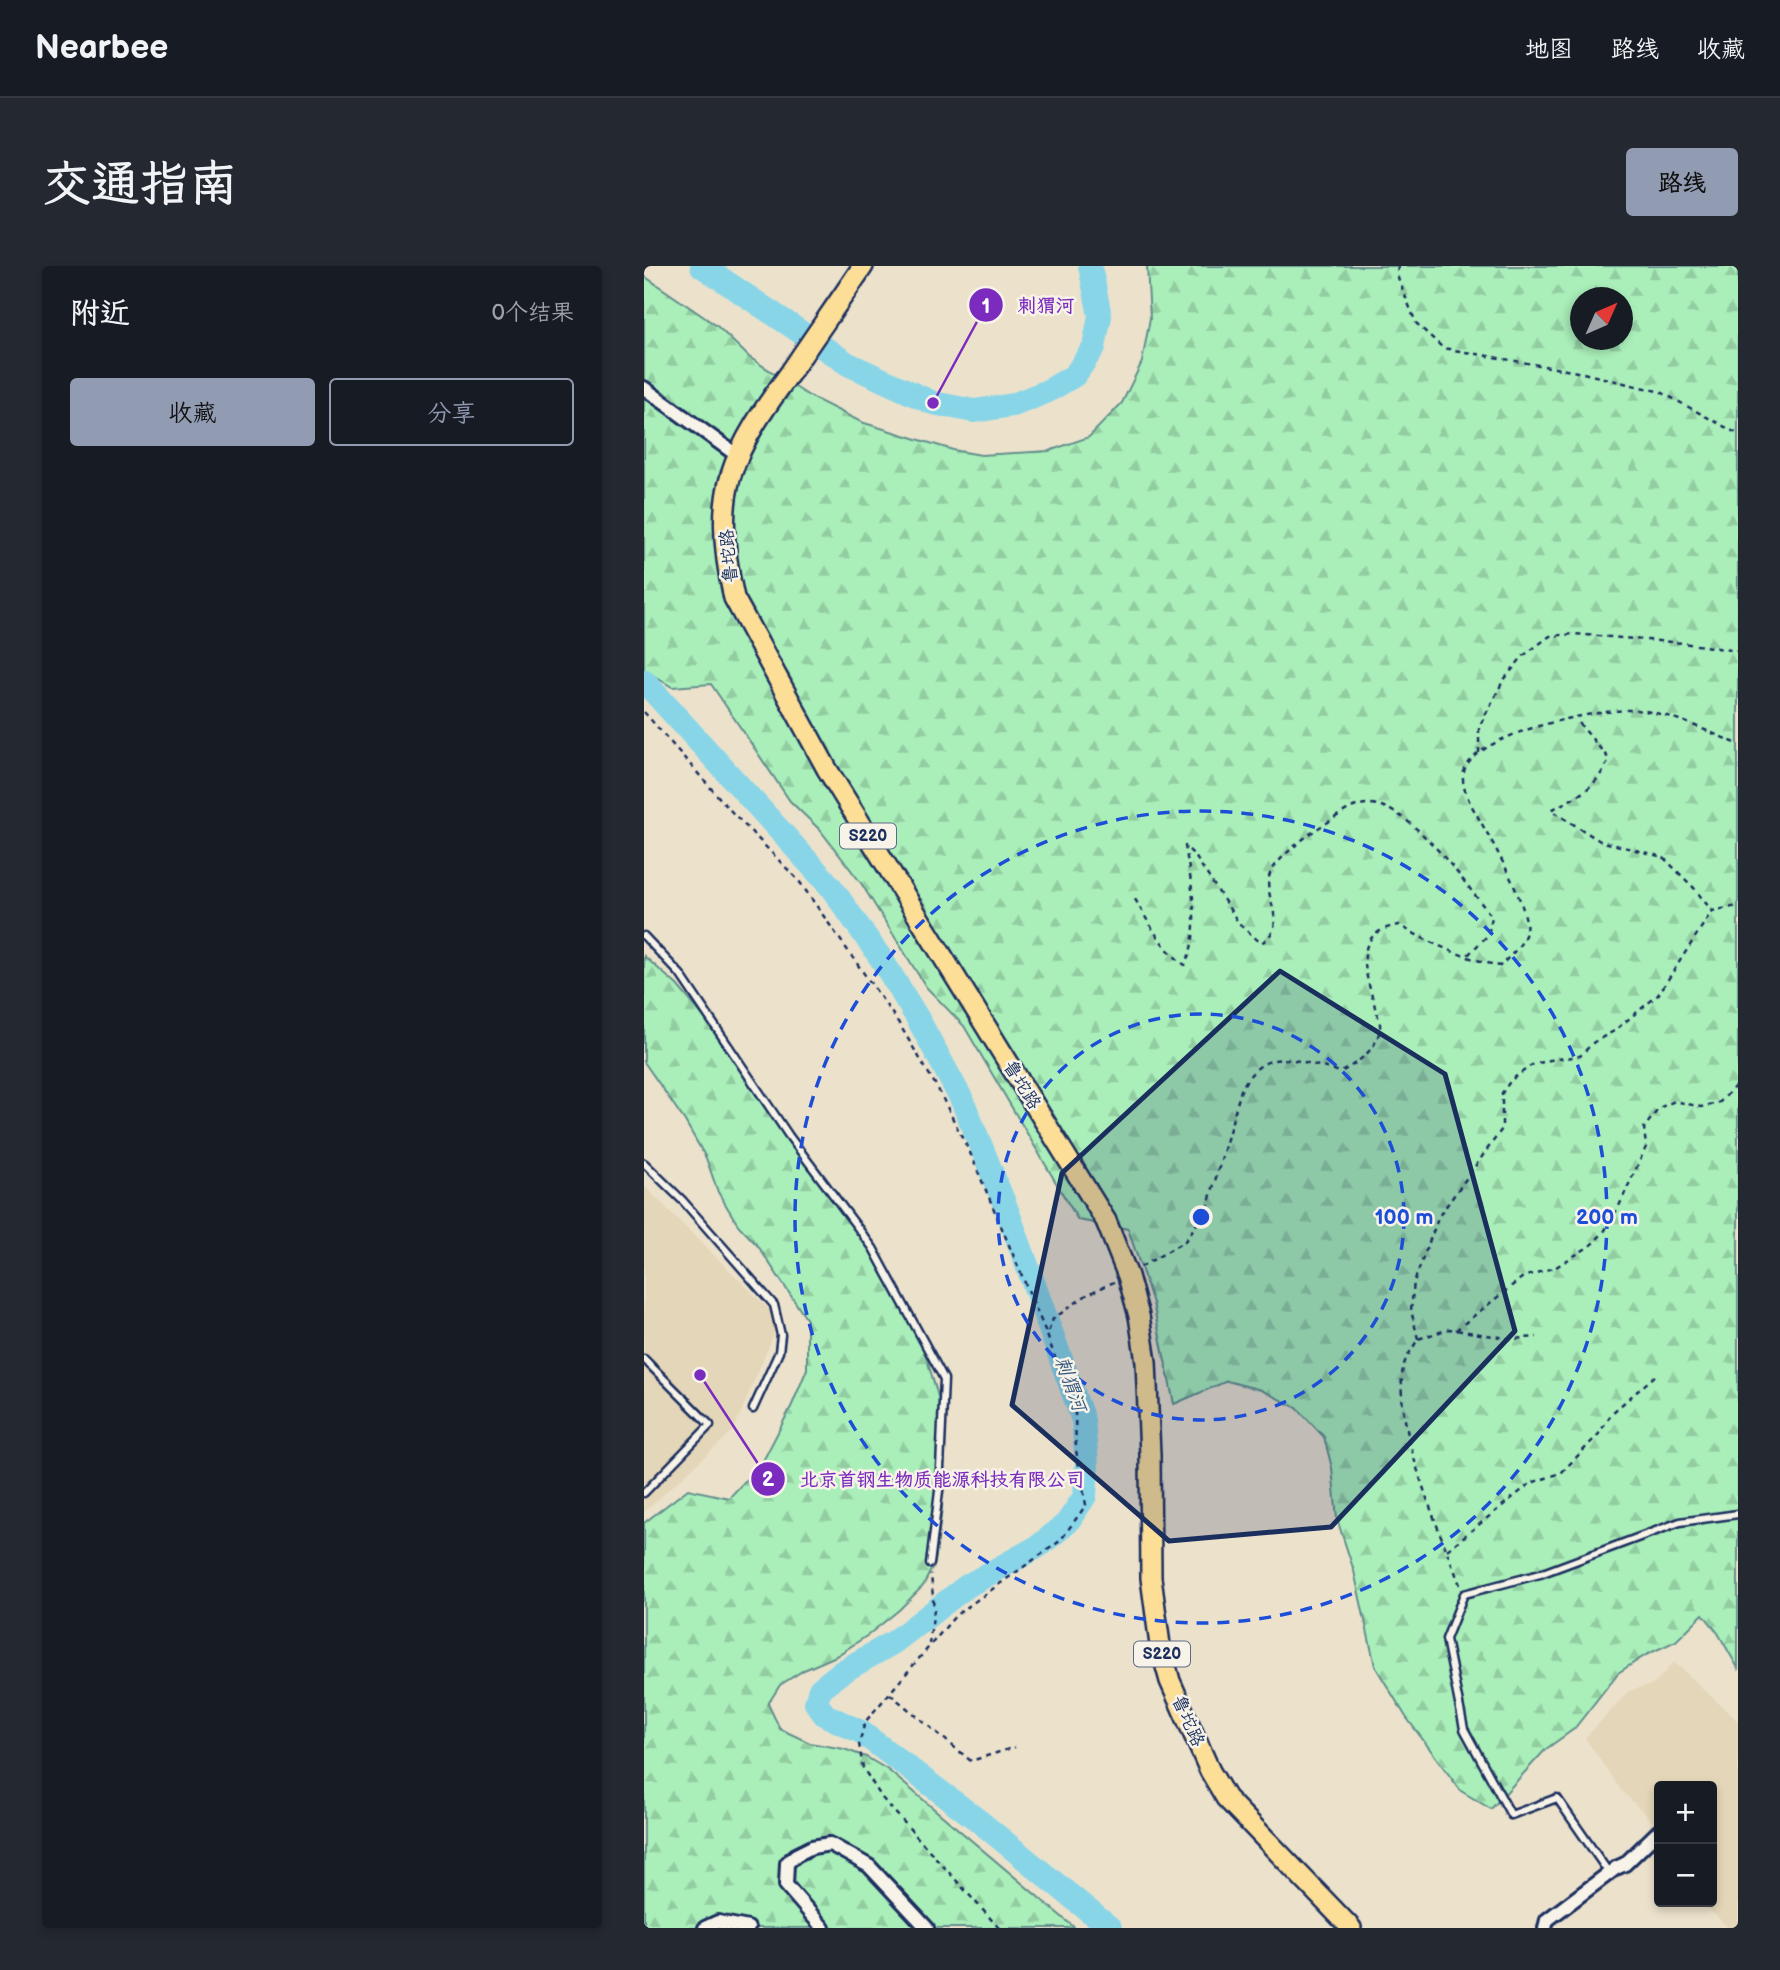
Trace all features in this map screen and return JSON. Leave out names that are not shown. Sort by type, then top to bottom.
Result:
[{"type":"main road","name":"鲁坨路","points":[[863,266],[754,425],[730,477],[726,508],[727,568],[734,598],[827,769],[1106,1221],[1128,1276],[1139,1316],[1146,1362],[1151,1578],[1160,1645],[1170,1681],[1210,1771],[1226,1798],[1351,1928]]},
{"type":"street","points":[[644,388],[738,457]]},
{"type":"street","points":[[1545,1928],[1547,1920],[1625,1864],[1654,1836]]},
{"type":"street","points":[[823,1928],[786,1885],[786,1874],[787,1863],[796,1855],[812,1847],[830,1844],[869,1866],[927,1928]]},
{"type":"street","points":[[705,1928],[719,1922],[748,1928]]},
{"type":"lane","points":[[644,936],[680,974],[789,1136],[873,1248],[944,1379],[939,1491],[930,1564]]},
{"type":"lane","points":[[644,1163],[683,1201],[774,1305],[781,1335],[779,1352],[753,1409]]},
{"type":"lane","points":[[644,1359],[710,1425],[644,1493]]},
{"type":"lane","points":[[1609,1873],[1557,1798],[1511,1815],[1464,1729],[1446,1639],[1464,1594],[1540,1574],[1680,1521],[1738,1514]]},
{"type":"path","points":[[1398,266],[1398,275],[1416,323],[1443,348],[1583,373],[1661,392],[1738,434]]},
{"type":"path","points":[[1479,753],[1479,727],[1503,681],[1523,656],[1550,636],[1574,634],[1683,643],[1738,651]]},
{"type":"path","points":[[1140,1268],[1185,1241],[1207,1209],[1241,1090],[1249,1074],[1265,1061],[1286,1059],[1341,1072],[1361,1060],[1371,1050],[1380,1027],[1363,960],[1368,942],[1383,927],[1399,925],[1423,939],[1466,957],[1500,966],[1514,951],[1526,932],[1523,906],[1467,797],[1462,779],[1468,764],[1479,753],[1519,732],[1562,719],[1635,710],[1664,715],[1738,744]]},
{"type":"path","points":[[644,712],[730,810],[799,881],[898,1022],[938,1089],[971,1155],[1047,1335],[1075,1413],[1076,1450],[1086,1505],[1060,1541],[956,1615],[865,1722],[859,1744],[863,1768],[882,1798],[999,1928]]},
{"type":"path","points":[[1579,723],[1609,759],[1601,776],[1589,790],[1551,810],[1600,841],[1663,857],[1694,888],[1712,911]]},
{"type":"path","points":[[1135,899],[1157,938],[1185,965],[1191,952],[1194,894],[1185,846],[1195,856],[1240,925],[1261,943],[1269,938],[1275,923],[1268,877],[1275,866],[1318,828],[1357,805],[1371,803],[1416,825],[1492,917],[1488,935],[1466,957]]},
{"type":"path","points":[[1464,1594],[1412,1449],[1401,1390],[1404,1364],[1418,1339],[1411,1310],[1414,1282],[1439,1216],[1502,1129],[1502,1093],[1511,1080],[1532,1065],[1580,1056],[1594,1042],[1614,1031],[1658,995],[1712,911],[1738,906]]},
{"type":"path","points":[[1456,1330],[1523,1277],[1556,1267],[1590,1246],[1604,1232],[1646,1147],[1644,1128],[1659,1108],[1675,1101],[1701,1107],[1720,1102],[1738,1083]]},
{"type":"path","points":[[1047,1335],[1053,1319],[1088,1294],[1117,1281]]},
{"type":"path","points":[[1418,1339],[1449,1329],[1512,1339],[1538,1337]]},
{"type":"path","points":[[1447,1550],[1531,1483],[1561,1473],[1598,1435],[1612,1413],[1656,1375]]},
{"type":"path","points":[[928,1647],[934,1610],[930,1564]]},
{"type":"path","points":[[891,1694],[971,1761],[1015,1747]]},
{"type":"highlighted area","points":[[1280,971],[1445,1074],[1515,1331],[1331,1527],[1169,1541],[1012,1405],[1062,1173]]},
{"type":"shaded area","points":[[644,1186],[780,1320],[733,1431],[644,1512]]},
{"type":"shaded area","points":[[1674,1662],[1738,1721],[1738,1928],[1728,1928],[1707,1907],[1717,1907],[1717,1781],[1654,1781],[1654,1823],[1621,1790],[1585,1738],[1629,1691],[1654,1684]]},
{"type":"green space","points":[[1147,266],[1738,266],[1738,1668],[1718,1633],[1703,1614],[1676,1641],[1646,1655],[1618,1673],[1574,1729],[1546,1749],[1491,1809],[1461,1791],[1406,1717],[1375,1666],[1354,1571],[1337,1519],[1332,1468],[1324,1437],[1297,1408],[1261,1390],[1227,1381],[1174,1404],[1153,1303],[1128,1229],[1078,1220],[964,1026],[926,987],[861,883],[820,830],[790,801],[711,684],[672,687],[644,670],[644,276],[717,326],[749,357],[809,396],[861,422],[953,450],[981,455],[1049,451],[1089,437],[1122,403],[1142,362],[1150,318]]},
{"type":"green space","points":[[644,956],[677,985],[709,1023],[795,1149],[828,1194],[868,1241],[894,1280],[926,1356],[940,1403],[942,1508],[935,1562],[923,1586],[868,1635],[836,1656],[804,1670],[780,1685],[768,1704],[780,1729],[810,1743],[844,1749],[866,1757],[888,1770],[1075,1928],[644,1928],[644,1523],[688,1489],[729,1498],[762,1463],[807,1369],[807,1320],[758,1246],[738,1225],[718,1192],[706,1158],[685,1121],[644,1062]]},
{"type":"waterway","name":"刺猬河","points":[[702,266],[848,364],[933,403],[974,411],[1013,405],[1048,391],[1075,375],[1094,347],[1100,316],[1090,266]]},
{"type":"waterway","name":"刺猬河","points":[[644,681],[831,887],[882,960],[918,1019],[962,1100],[1007,1210],[1083,1420],[1087,1463],[1085,1496],[1067,1523],[1039,1546],[967,1586],[894,1642],[840,1673],[820,1689],[816,1703],[825,1715],[861,1732],[979,1821],[1110,1928]]},
{"type":"place","name":"刺猬河","points":[[933,403]]},
{"type":"place","name":"北京首钢生物质能源科技有限公司","points":[[700,1375]]}]
